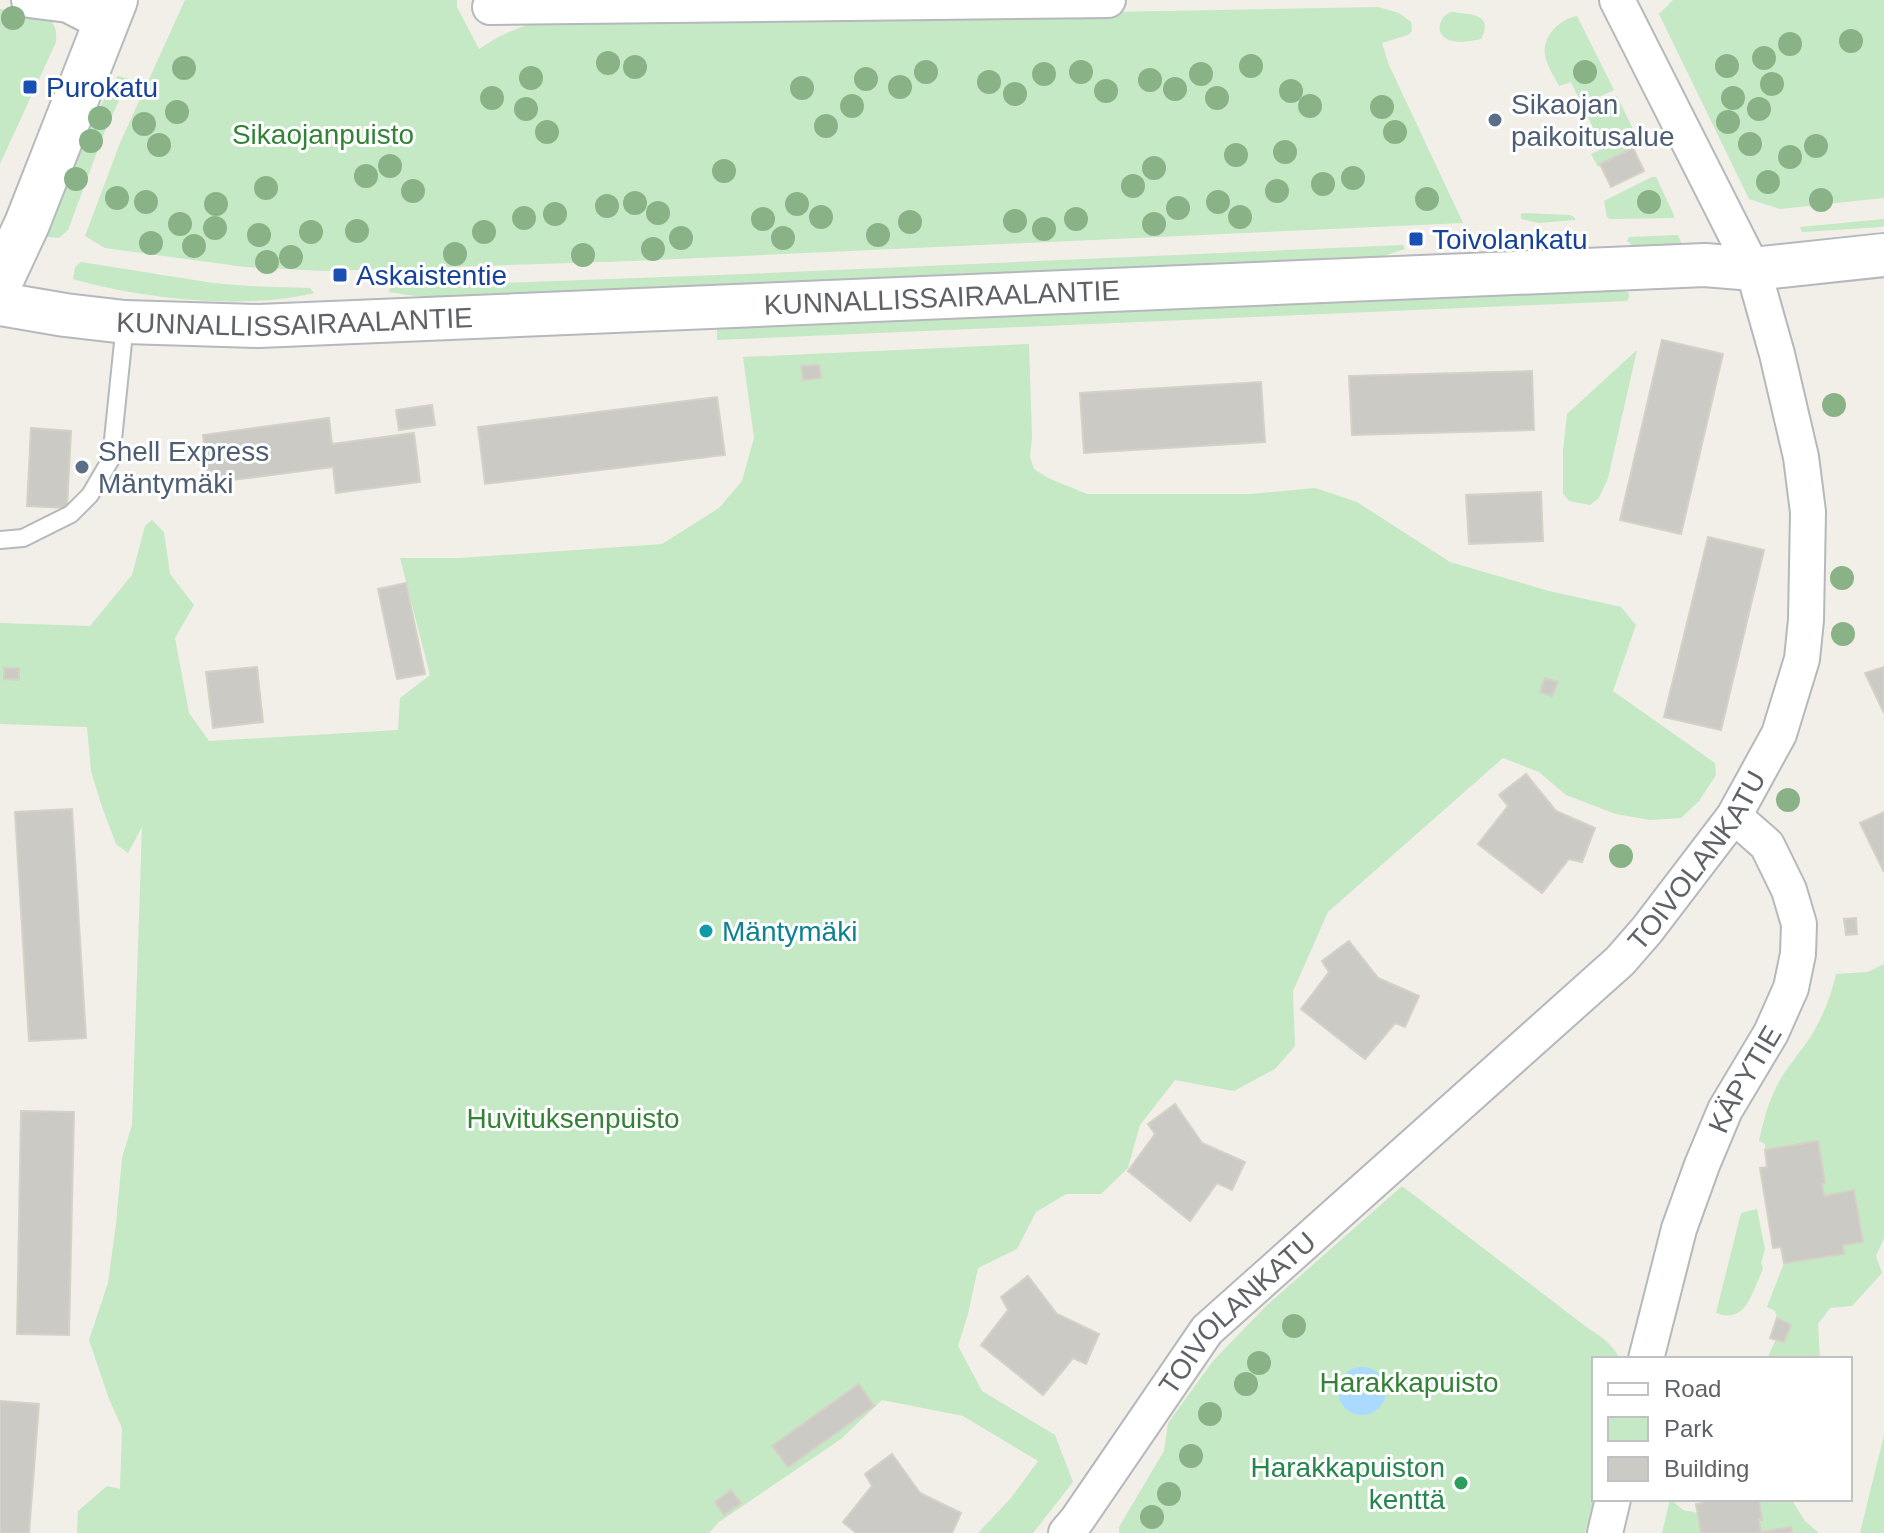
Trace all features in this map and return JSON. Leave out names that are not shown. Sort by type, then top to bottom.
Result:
[{"type":"main road","points":[[0,282],[27,224],[110,12]]},
{"type":"street","points":[[29,0],[110,12]]},
{"type":"street","points":[[490,7],[1108,0]]},
{"type":"street","name":"TOIVOLANKATU","points":[[1075,1529],[1207,1330],[1620,961],[1734,816],[1779,734],[1802,659],[1806,620],[1808,512],[1801,457],[1772,333],[1753,269],[1617,0]]},
{"type":"street","name":"KUNNALLISSAIRAALANTIE","points":[[0,304],[125,322],[259,326],[1705,265],[1753,269],[1884,255]]},
{"type":"street","name":"KÄPYTIE","points":[[1647,1357],[1679,1229],[1702,1165],[1725,1110],[1771,1033],[1791,988],[1798,954],[1799,924],[1789,890],[1767,845],[1734,816]]},
{"type":"street","points":[[1605,1533],[1613,1501]]},
{"type":"lane","points":[[0,540],[23,538],[71,514],[90,495],[111,459],[125,322]]},
{"type":"green space","name":"Sikaojanpuisto","points":[[185,0],[457,0],[457,7],[479,49],[531,23],[1378,7],[1399,13],[1411,22],[1412,31],[1408,35],[1382,43],[1389,65],[1463,223],[633,261],[325,271],[245,267],[105,248],[85,236],[120,143]]},
{"type":"green space","points":[[1673,0],[1884,0],[1884,198],[1780,209],[1749,199],[1659,14]]},
{"type":"green space","points":[[0,9],[48,17],[55,28],[56,42],[0,164]]},
{"type":"green space","points":[[1451,12],[1478,16],[1485,24],[1481,39],[1464,42],[1443,36],[1440,24]]},
{"type":"green space","points":[[1577,16],[1614,90],[1582,105],[1571,82],[1559,86],[1545,55],[1549,35],[1564,21]]},
{"type":"green space","points":[[118,76],[129,79],[104,133],[68,230],[59,238],[48,237],[48,229],[80,150]]},
{"type":"green space","points":[[1617,96],[1640,144],[1598,167],[1591,154],[1604,148],[1585,112]]},
{"type":"green space","points":[[1656,177],[1674,218],[1607,217],[1604,201]]},
{"type":"green space","points":[[1524,213],[1570,215],[1575,220],[1539,223],[1521,219]]},
{"type":"green space","points":[[1884,219],[1882,227],[1802,232],[1800,227]]},
{"type":"green space","points":[[1678,235],[1685,251],[1639,251],[1627,241],[1629,237]]},
{"type":"green space","points":[[1403,245],[1405,249],[1371,260],[442,300],[389,292],[393,287]]},
{"type":"green space","points":[[81,262],[213,283],[310,288],[314,293],[257,301],[161,297],[73,279],[75,267]]},
{"type":"green space","points":[[1624,290],[1629,293],[1627,301],[717,340],[717,329]]},
{"type":"green space","name":"Huvituksenpuisto","points":[[1029,344],[1030,457],[1034,469],[1048,478],[1087,494],[1251,494],[1315,488],[1357,502],[1450,562],[1549,591],[1621,607],[1636,625],[1613,691],[1715,763],[1716,775],[1699,801],[1681,818],[1650,820],[1616,814],[1566,795],[1539,772],[1503,758],[1328,912],[1293,991],[1295,1046],[1275,1069],[1234,1091],[1175,1080],[1140,1125],[1128,1168],[1101,1194],[1066,1194],[1036,1212],[1017,1249],[978,1268],[958,1346],[982,1391],[1055,1435],[1073,1482],[1033,1533],[978,1533],[1011,1498],[1038,1461],[963,1416],[882,1400],[841,1439],[719,1522],[709,1533],[77,1533],[78,1511],[107,1486],[120,1489],[122,1428],[89,1340],[108,1283],[122,1158],[132,1125],[142,827],[128,853],[116,844],[91,771],[87,727],[0,724],[0,623],[90,626],[132,575],[145,526],[152,520],[164,532],[170,574],[194,605],[175,638],[189,713],[209,741],[398,730],[400,698],[430,675],[400,558],[460,558],[662,544],[719,508],[742,481],[754,438],[743,357]]},
{"type":"green space","points":[[1637,350],[1608,478],[1599,498],[1590,505],[1569,501],[1563,493],[1567,414]]},
{"type":"green space","points":[[1884,964],[1884,1238],[1876,1256],[1882,1273],[1852,1306],[1830,1308],[1818,1324],[1820,1357],[1768,1357],[1776,1339],[1785,1342],[1791,1325],[1782,1322],[1775,1311],[1767,1307],[1784,1263],[1844,1254],[1843,1245],[1863,1242],[1855,1191],[1824,1196],[1822,1184],[1825,1182],[1818,1141],[1765,1150],[1765,1144],[1759,1141],[1765,1115],[1778,1083],[1818,1024],[1836,974],[1868,972]]},
{"type":"green space","name":"Harakkapuisto","points":[[1402,1186],[1601,1337],[1619,1357],[1592,1357],[1593,1501],[1585,1533],[1119,1533],[1119,1527],[1164,1451],[1168,1423],[1213,1361],[1265,1307]]},
{"type":"green space","points":[[1757,1209],[1765,1249],[1761,1263],[1763,1269],[1742,1310],[1735,1314],[1716,1313],[1741,1213]]},
{"type":"green space","points":[[1884,1435],[1884,1533],[1860,1533]]},
{"type":"green space","points":[[1670,1501],[1683,1510],[1698,1513],[1701,1533],[1662,1533]]},
{"type":"green space","points":[[1759,1501],[1791,1501],[1805,1521],[1819,1533],[1792,1533],[1790,1527],[1761,1532],[1759,1520],[1762,1520]]},
{"type":"water","points":[[1362,1367],[1379,1374],[1386,1391],[1379,1408],[1362,1415],[1345,1408],[1338,1391],[1345,1374]]},
{"type":"building","points":[[1633,148],[1644,171],[1611,187],[1600,164]]},
{"type":"building","points":[[1662,340],[1723,354],[1681,534],[1620,520]]},
{"type":"building","points":[[819,365],[821,378],[803,380],[801,366]]},
{"type":"building","points":[[1532,371],[1534,430],[1352,435],[1349,376]]},
{"type":"building","points":[[1261,382],[1265,442],[1084,453],[1080,393]]},
{"type":"building","points":[[717,397],[725,455],[485,484],[478,427]]},
{"type":"building","points":[[432,405],[435,425],[399,430],[396,410]]},
{"type":"building","points":[[329,418],[332,444],[414,433],[420,482],[336,493],[333,467],[209,483],[203,435]]},
{"type":"building","points":[[31,428],[71,431],[67,508],[27,506]]},
{"type":"building","points":[[1541,492],[1543,541],[1469,544],[1466,495]]},
{"type":"building","points":[[1708,537],[1764,550],[1721,730],[1664,717]]},
{"type":"building","points":[[406,583],[425,674],[397,679],[378,589]]},
{"type":"building","points":[[257,667],[263,722],[213,728],[206,672]]},
{"type":"building","points":[[1884,667],[1884,713],[1865,673]]},
{"type":"building","points":[[4,668],[19,668],[19,680],[4,679]]},
{"type":"building","points":[[1545,678],[1558,682],[1552,696],[1540,692]]},
{"type":"building","points":[[1526,774],[1556,811],[1595,828],[1582,862],[1569,859],[1542,893],[1478,844],[1508,806],[1499,795]]},
{"type":"building","points":[[72,809],[86,1038],[29,1041],[15,812]]},
{"type":"building","points":[[1884,812],[1884,872],[1860,823]]},
{"type":"building","points":[[1856,918],[1857,934],[1846,935],[1844,919]]},
{"type":"building","points":[[1349,941],[1378,978],[1419,996],[1405,1027],[1395,1023],[1365,1059],[1301,1009],[1329,972],[1322,961]]},
{"type":"building","points":[[1175,1104],[1202,1143],[1245,1162],[1232,1190],[1217,1183],[1190,1221],[1128,1171],[1155,1134],[1148,1124]]},
{"type":"building","points":[[21,1111],[74,1112],[69,1335],[17,1334]]},
{"type":"building","points":[[1818,1141],[1825,1183],[1822,1184],[1824,1196],[1854,1190],[1863,1242],[1843,1245],[1844,1254],[1784,1263],[1781,1247],[1773,1248],[1760,1168],[1767,1167],[1765,1150]]},
{"type":"building","points":[[1028,1276],[1057,1314],[1099,1334],[1086,1364],[1073,1358],[1043,1395],[981,1345],[1008,1310],[1001,1297]]},
{"type":"building","points":[[1777,1318],[1791,1325],[1784,1342],[1770,1338]]},
{"type":"building","points":[[859,1384],[874,1406],[788,1467],[772,1446]]},
{"type":"building","points":[[0,1401],[39,1404],[29,1533],[0,1533]]},
{"type":"building","points":[[892,1454],[920,1493],[961,1513],[952,1533],[856,1533],[843,1522],[872,1486],[865,1474]]},
{"type":"building","points":[[731,1490],[741,1503],[724,1515],[715,1502]]},
{"type":"building","points":[[1759,1501],[1761,1532],[1791,1527],[1792,1533],[1701,1533],[1696,1504]]},
{"type":"place","name":"Purokatu","points":[[30,87]]},
{"type":"place","name":"Sikaojan paikoitusalue","points":[[1495,120]]},
{"type":"place","name":"Toivolankatu","points":[[1416,239]]},
{"type":"place","name":"Askaistentie","points":[[340,275]]},
{"type":"place","name":"Shell Express Mäntymäki","points":[[82,467]]},
{"type":"place","name":"Mäntymäki","points":[[706,931]]},
{"type":"place","name":"Harakkapuiston kenttä","points":[[1461,1483]]}]
